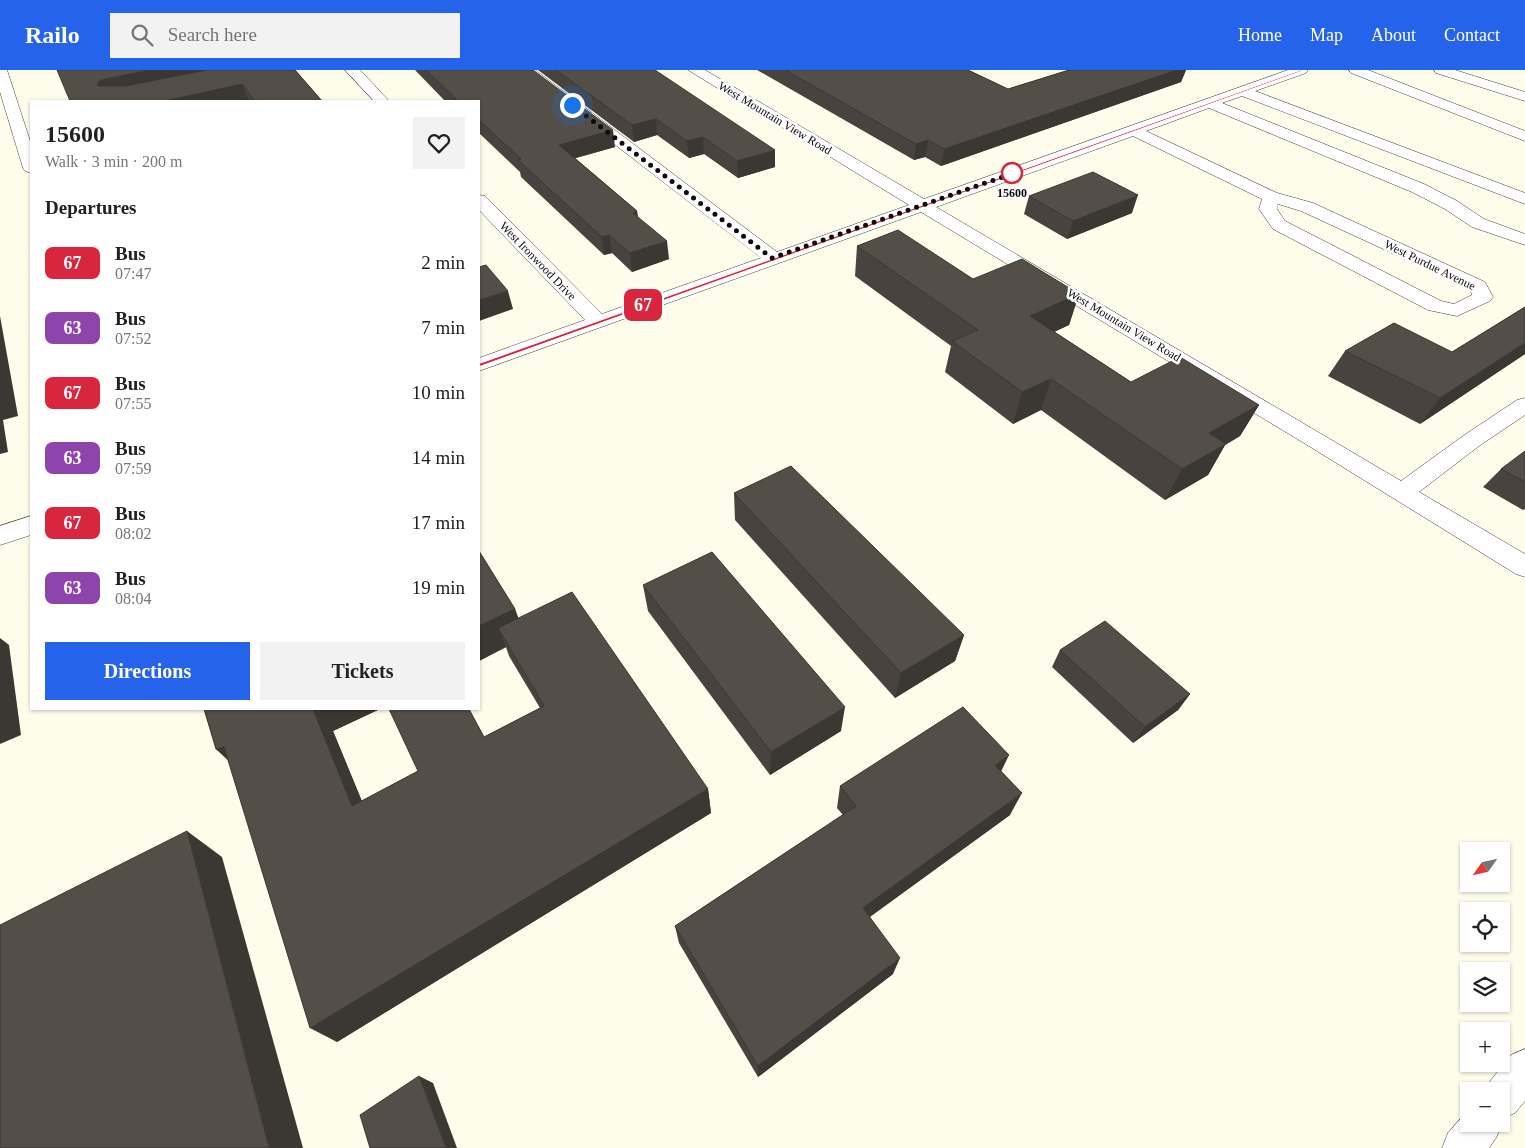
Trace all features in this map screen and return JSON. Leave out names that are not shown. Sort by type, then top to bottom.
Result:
[{"type":"street","points":[[0,70],[30,165]]},
{"type":"street","points":[[352,70],[381,100]]},
{"type":"street","points":[[526,70],[772,258]]},
{"type":"street","points":[[480,365],[772,258],[923,206],[1301,70]]},
{"type":"street","points":[[1356,70],[1525,136]]},
{"type":"street","points":[[1441,70],[1525,97]]},
{"type":"street","name":"West Mountain View Road","points":[[700,71],[1402,492],[1520,558]]},
{"type":"street","points":[[1242,91],[1525,199]]},
{"type":"street","points":[[1209,103],[1418,188],[1452,205],[1478,223],[1525,240]]},
{"type":"street","points":[[0,125],[30,119]]},
{"type":"street","name":"West Purdue Avenue","points":[[1134,130],[1272,197],[1307,207],[1478,286],[1484,297],[1457,310],[1435,306],[1279,225],[1268,208],[1272,197]]},
{"type":"street","name":"West Ironwood Drive","points":[[480,201],[598,322]]},
{"type":"street","points":[[1402,492],[1471,441],[1525,405]]},
{"type":"street","points":[[0,536],[30,525]]},
{"type":"street","points":[[1510,1088],[1525,1069]]},
{"type":"street","points":[[1463,1148],[1476,1132]]},
{"type":"building","points":[[57,70],[149,70],[100,80],[97,85],[125,86],[207,70],[295,70],[321,100],[254,100],[242,84],[170,100],[70,100]]},
{"type":"building","points":[[426,70],[533,70],[613,130],[559,145],[637,211],[633,213],[667,241],[630,253],[609,235],[602,237],[518,160],[521,159],[480,121],[480,100],[457,100]]},
{"type":"building","points":[[556,70],[655,70],[775,150],[737,161],[703,137],[687,141],[656,119],[632,125]]},
{"type":"building","points":[[785,70],[968,70],[1008,89],[1069,70],[1177,70],[944,149],[928,140],[916,144]]},
{"type":"building","points":[[1093,172],[1138,195],[1073,221],[1029,196]]},
{"type":"building","points":[[898,230],[973,279],[1022,259],[1079,294],[1030,316],[1131,382],[1180,357],[1259,405],[1209,433],[1226,444],[1182,469],[1051,379],[1022,392],[952,341],[978,330],[857,246]]},
{"type":"building","points":[[486,265],[508,291],[480,300],[480,267]]},
{"type":"building","points":[[1525,307],[1525,343],[1440,398],[1345,351],[1394,323],[1452,352]]},
{"type":"building","points":[[1525,451],[1525,482],[1501,469]]},
{"type":"building","points":[[791,466],[964,635],[901,673],[734,493]]},
{"type":"building","points":[[712,552],[845,707],[771,752],[643,585]]},
{"type":"building","points":[[480,553],[515,609],[480,626]]},
{"type":"building","points":[[572,592],[708,789],[310,1028],[224,747],[216,749],[204,710],[313,710],[352,806],[418,771],[389,710],[470,710],[484,737],[544,706],[498,628]]},
{"type":"building","points":[[1105,621],[1190,694],[1145,727],[1060,650]]},
{"type":"building","points":[[963,707],[1009,755],[995,765],[1022,793],[863,908],[900,958],[758,1066],[675,926],[856,806],[840,786]]},
{"type":"building","points":[[187,831],[269,1148],[0,1148],[0,925]]},
{"type":"building","points":[[419,1076],[446,1148],[370,1148],[360,1115]]},
{"type":"bus line","name":"67","points":[[480,365],[772,258],[898,215],[1301,70]]},
{"type":"place","name":"15600","points":[[1012,173]]},
{"type":"route","points":[[572,105],[772,258],[1014,173],[1012,173]]}]
